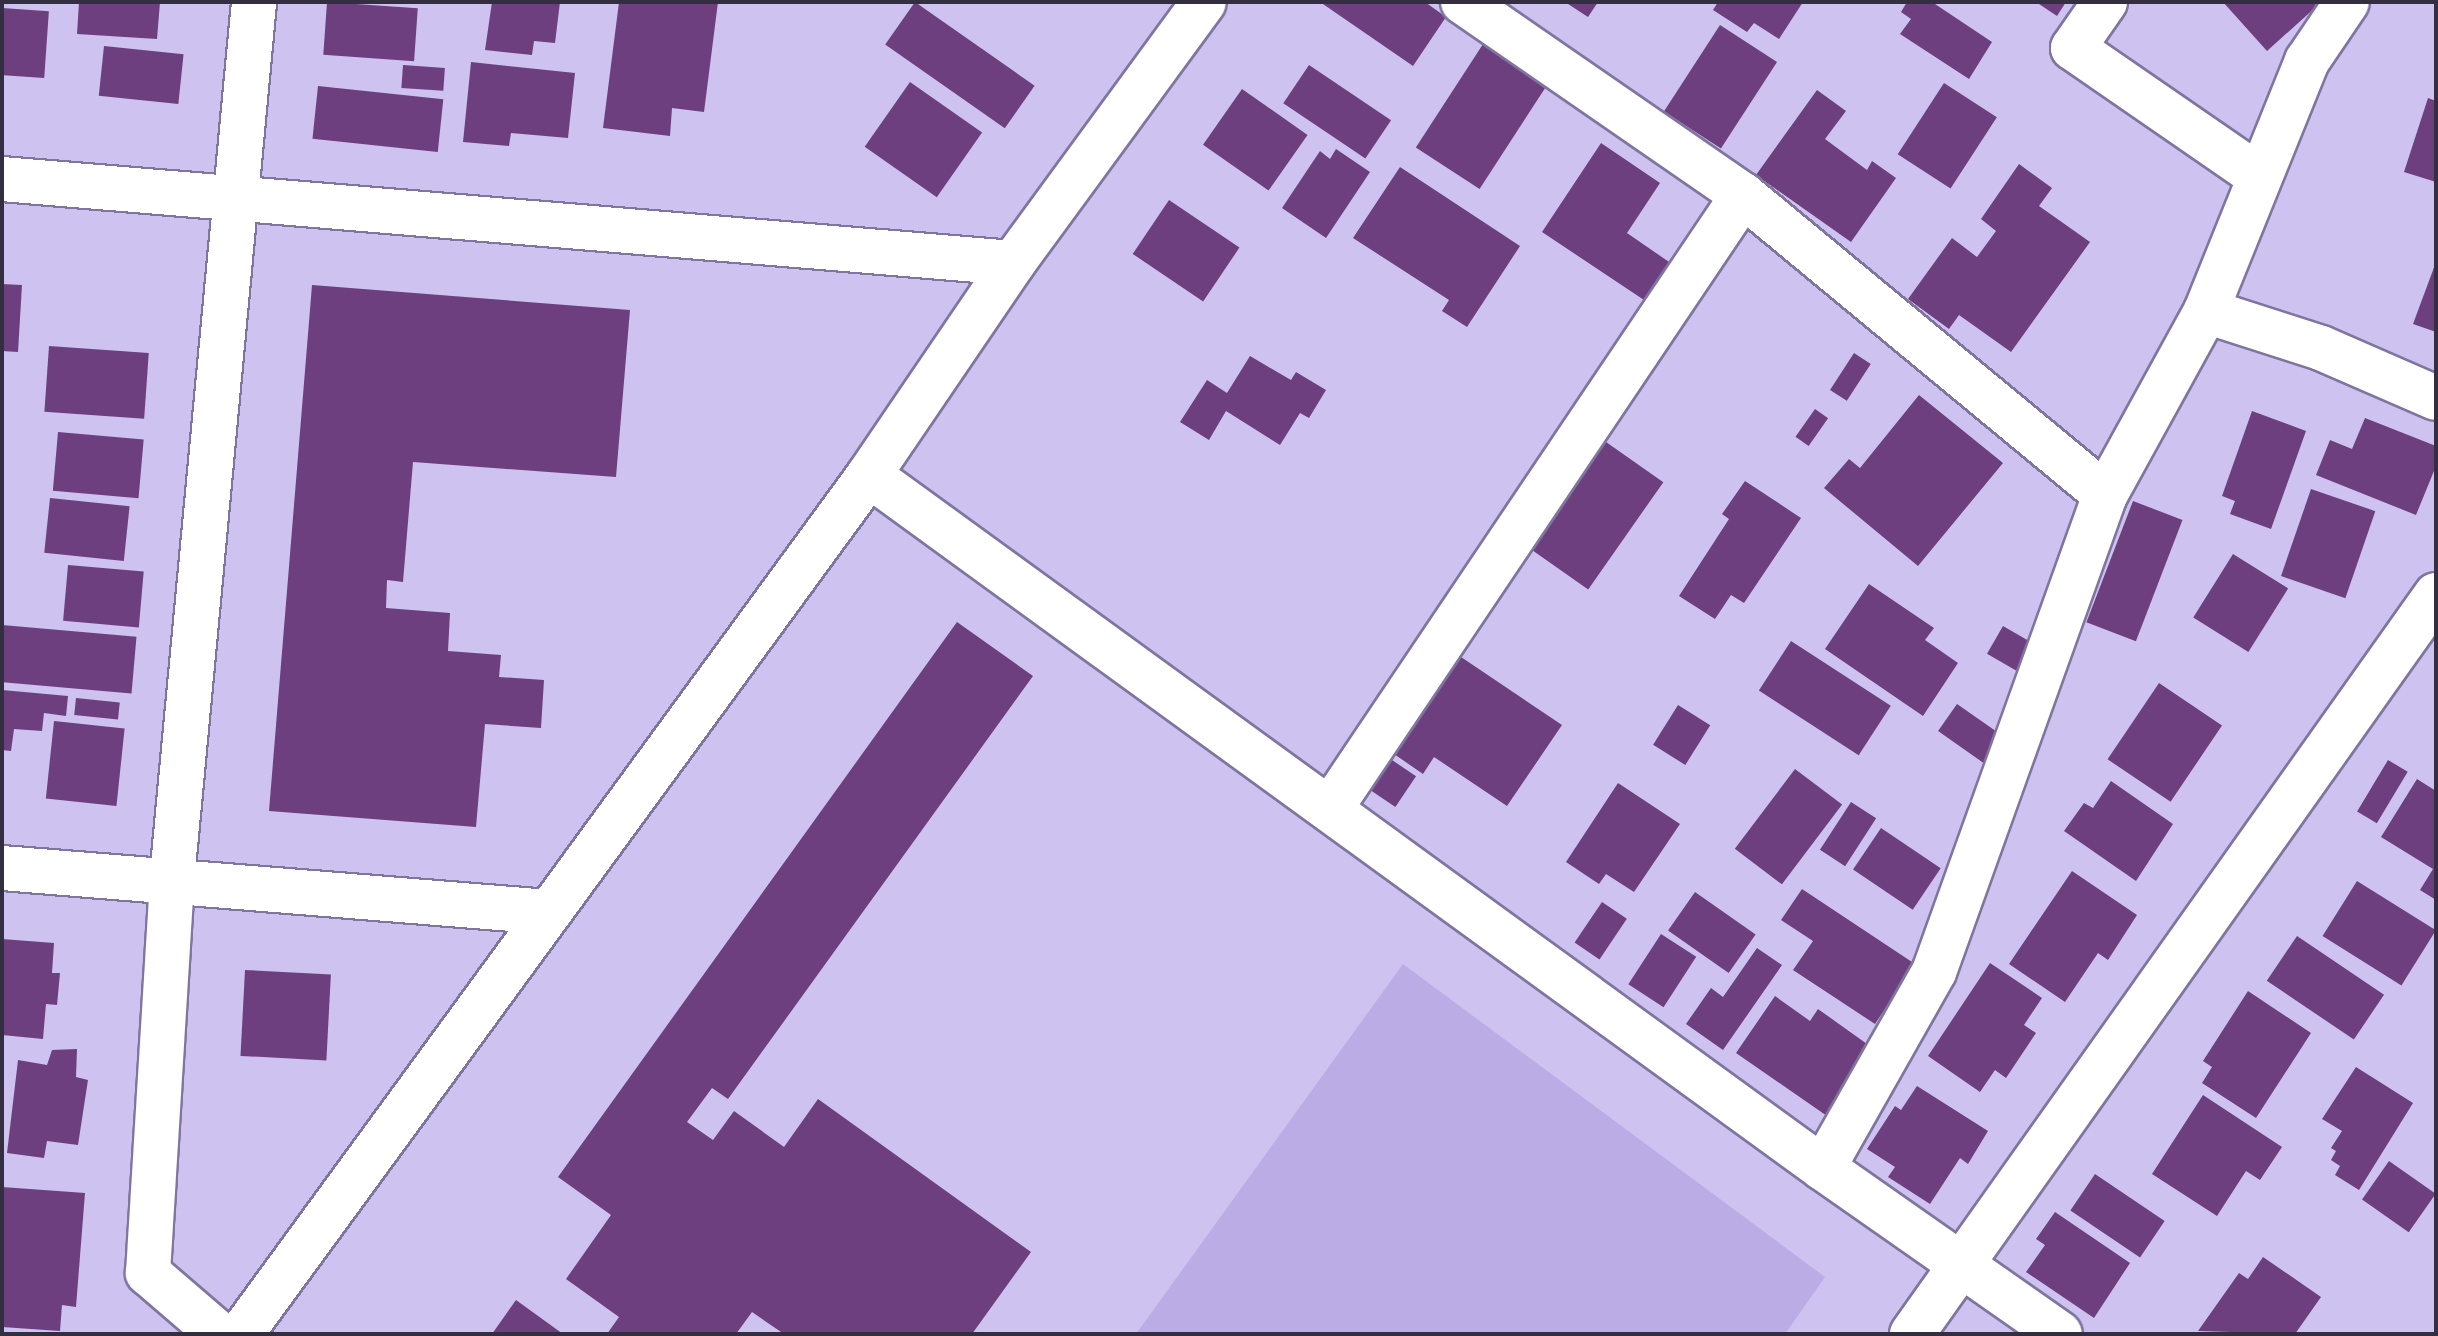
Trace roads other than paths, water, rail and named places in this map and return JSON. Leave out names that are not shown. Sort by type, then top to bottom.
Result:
[{"type":"street","points":[[219,1334],[148,1273],[172,878],[238,199],[254,2]]},
{"type":"street","points":[[241,1334],[869,475],[1013,263],[1204,2]]},
{"type":"street","points":[[1463,2],[1743,195],[2105,495]]},
{"type":"street","points":[[2105,2],[2073,48],[2257,175]]},
{"type":"street","points":[[1823,1168],[1934,972],[2105,495],[2206,311],[2257,175],[2307,61],[2347,2]]},
{"type":"street","points":[[2,179],[1013,263]]},
{"type":"street","points":[[1330,809],[1743,195]]},
{"type":"street","points":[[2206,311],[2321,348],[2436,398]]},
{"type":"street","points":[[869,475],[1823,1168],[2060,1334]]},
{"type":"street","points":[[1912,1334],[2436,595]]},
{"type":"street","points":[[2,868],[172,878],[549,912]]}]
